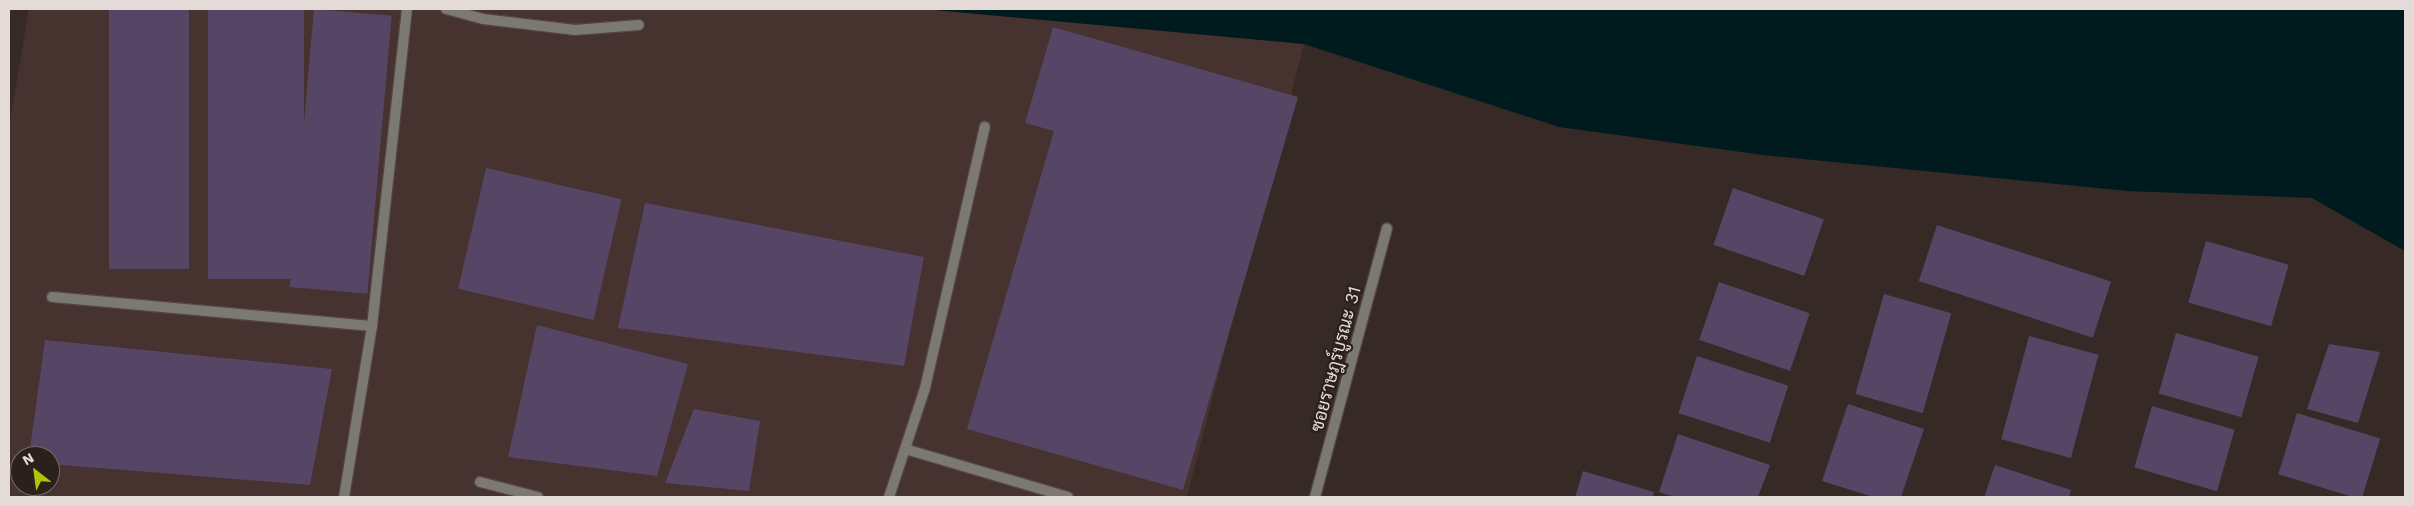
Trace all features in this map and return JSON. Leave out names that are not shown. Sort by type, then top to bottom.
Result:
[{"type":"street","points":[[344,497],[372,326],[407,9]]},
{"type":"street","points":[[446,9],[483,19],[575,30],[639,25]]},
{"type":"street","points":[[890,497],[925,388],[985,127]]},
{"type":"street","name":"ซอยราษฎร์บูรณะ 31","points":[[1315,497],[1387,229]]},
{"type":"street","points":[[52,298],[372,326]]},
{"type":"street","points":[[905,449],[1068,497]]},
{"type":"street","points":[[480,482],[538,497]]},
{"type":"shaded area","points":[[29,9],[924,9],[1304,44],[1187,497],[9,497],[9,127]]},
{"type":"water","points":[[924,9],[2405,9],[2405,251],[2312,198],[2127,191],[1763,155],[1559,127],[1304,44]]},
{"type":"building","points":[[109,9],[189,9],[189,269],[109,269]]},
{"type":"building","points":[[208,9],[304,9],[304,279],[208,279]]},
{"type":"building","points":[[314,9],[392,16],[367,294],[290,287]]},
{"type":"building","points":[[1053,27],[1298,97],[1183,490],[967,429],[1054,131],[1025,123]]},
{"type":"building","points":[[486,168],[621,199],[594,320],[458,289]]},
{"type":"building","points":[[1733,188],[1824,219],[1804,276],[1713,245]]},
{"type":"building","points":[[645,203],[924,257],[904,366],[618,328]]},
{"type":"building","points":[[1937,225],[2111,282],[2093,338],[1919,281]]},
{"type":"building","points":[[2206,241],[2289,265],[2271,326],[2188,303]]},
{"type":"building","points":[[1719,282],[1810,313],[1790,371],[1699,340]]},
{"type":"building","points":[[1884,294],[1951,313],[1923,413],[1855,394]]},
{"type":"building","points":[[537,325],[688,364],[657,476],[508,457]]},
{"type":"building","points":[[2176,333],[2259,357],[2241,417],[2159,394]]},
{"type":"building","points":[[2029,336],[2099,355],[2071,458],[2001,439]]},
{"type":"building","points":[[45,340],[332,369],[310,485],[60,465],[60,446],[30,446]]},
{"type":"building","points":[[2329,344],[2380,352],[2358,423],[2307,409]]},
{"type":"building","points":[[1697,356],[1788,386],[1770,443],[1678,413]]},
{"type":"building","points":[[1848,404],[1924,429],[1901,497],[1873,497],[1822,481]]},
{"type":"building","points":[[2152,406],[2235,430],[2217,491],[2134,468]]},
{"type":"building","points":[[694,409],[760,421],[749,491],[665,483]]},
{"type":"building","points":[[2297,413],[2380,438],[2362,497],[2353,497],[2278,474]]},
{"type":"building","points":[[1678,434],[1770,465],[1758,497],[1675,497],[1659,492]]},
{"type":"building","points":[[1995,465],[2071,490],[2069,497],[1984,497]]},
{"type":"building","points":[[1583,471],[1654,492],[1652,497],[1575,497]]}]
